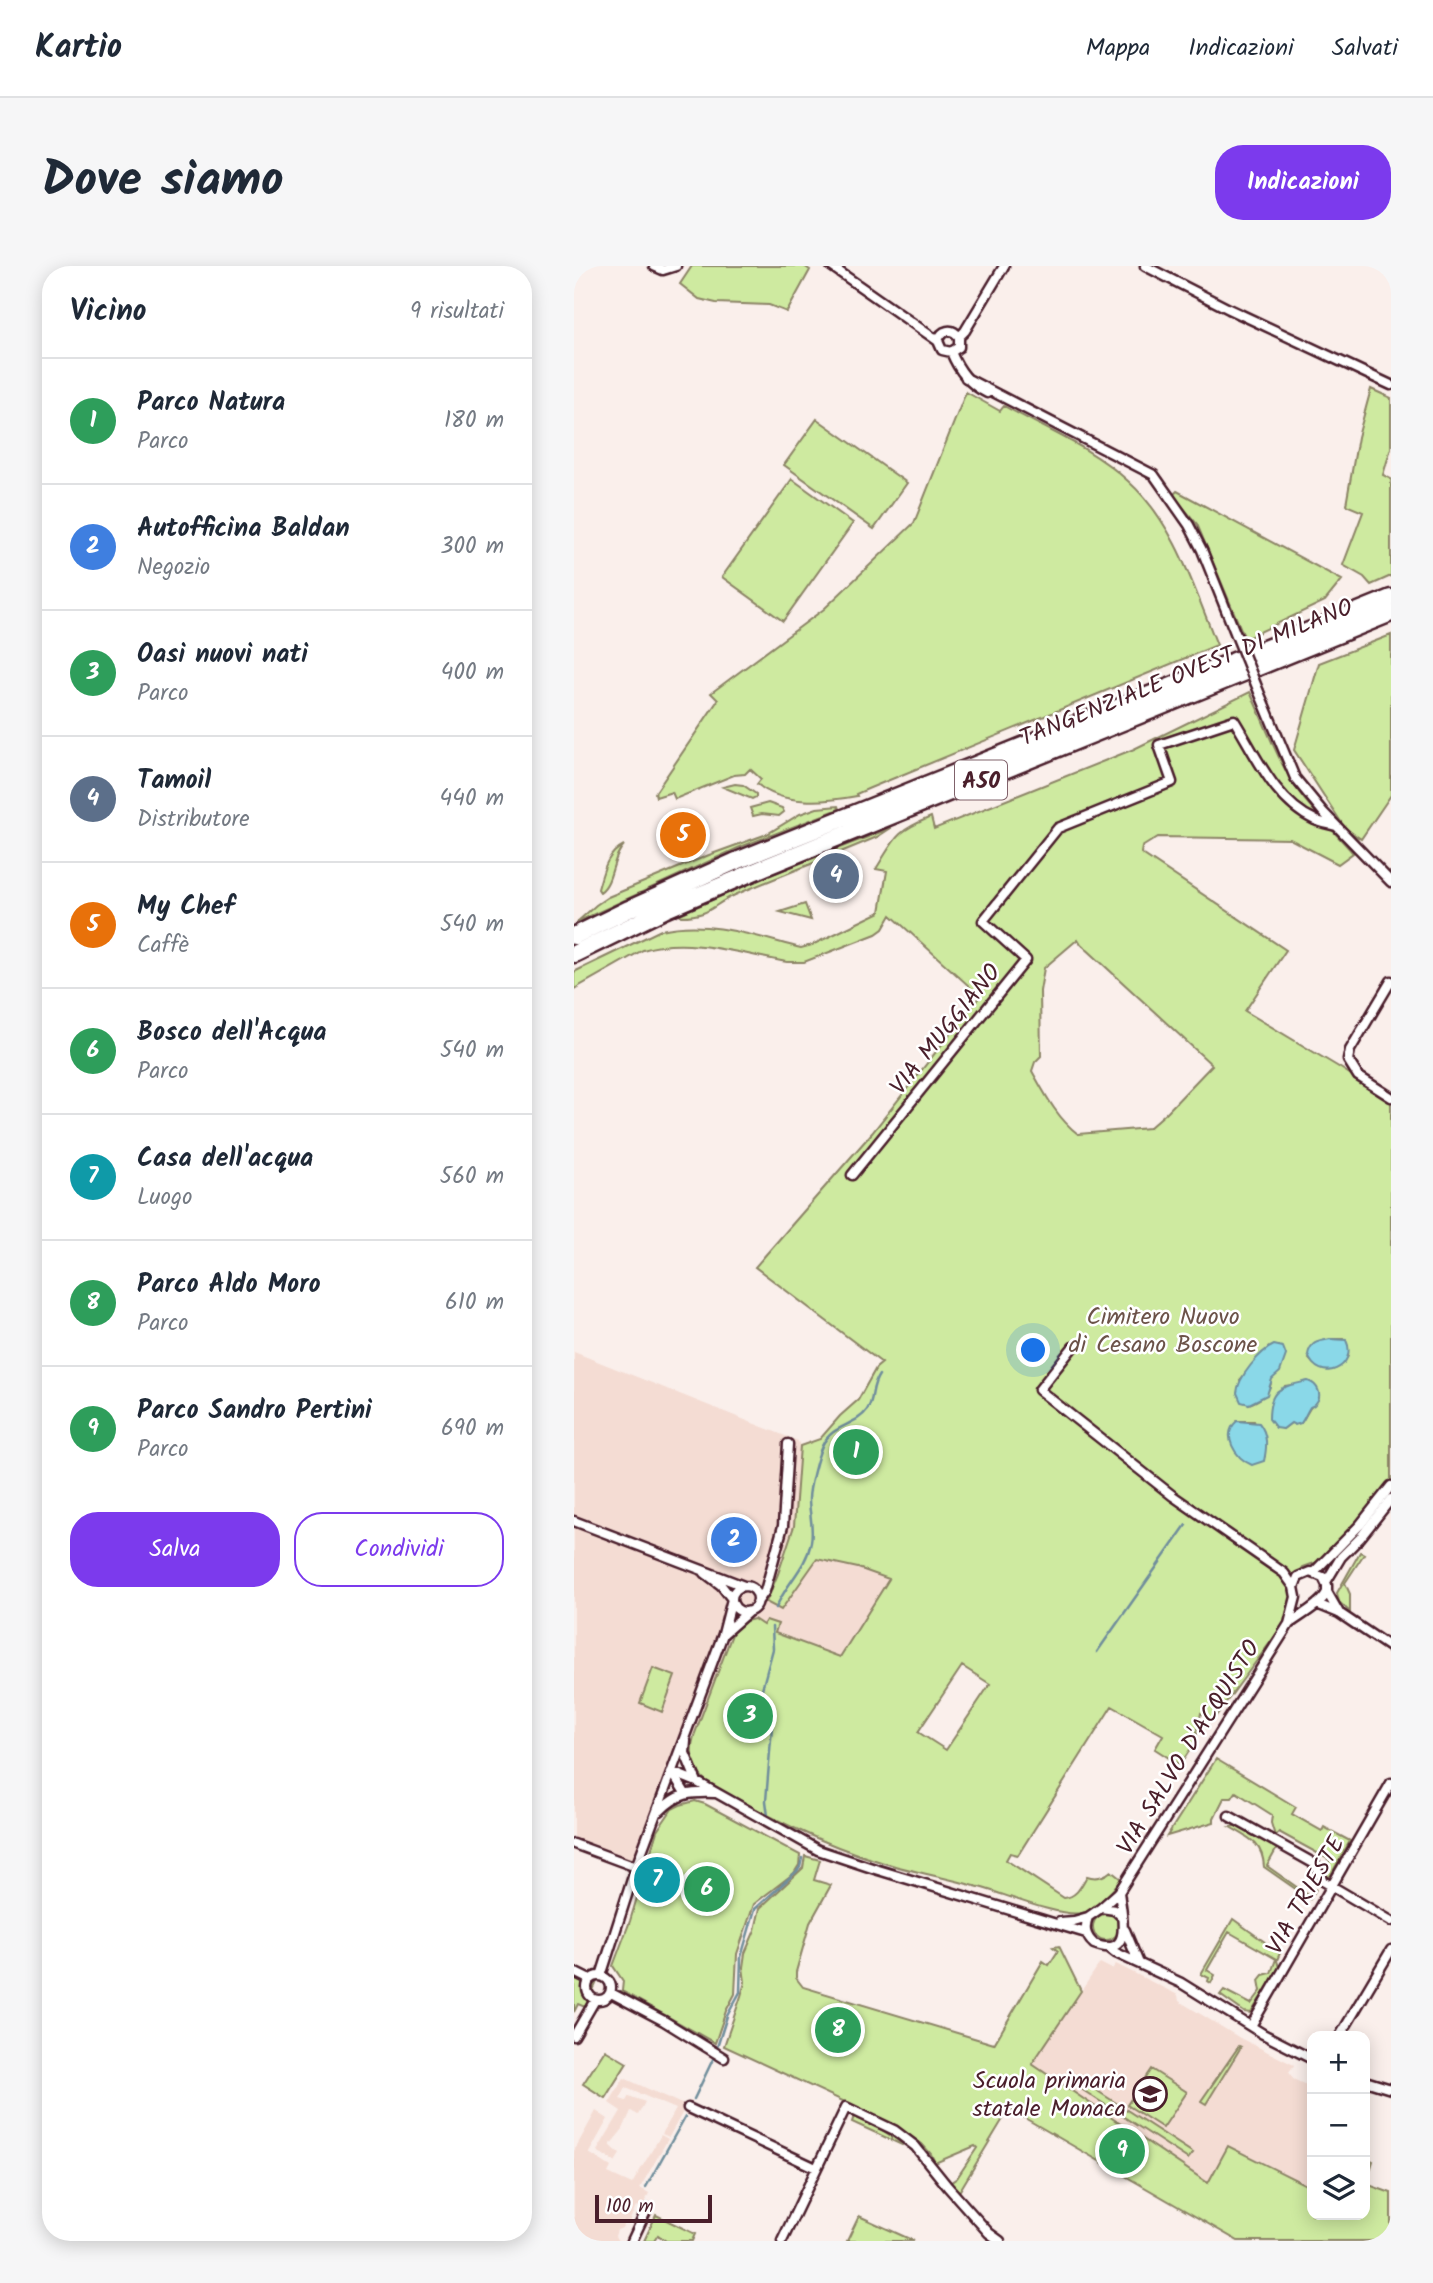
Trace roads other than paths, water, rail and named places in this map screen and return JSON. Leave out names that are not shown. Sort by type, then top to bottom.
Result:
[{"type":"highway","name":"TANGENZIALE OVEST DI MILANO","points":[[574,936],[734,862],[1391,597]]},
{"type":"highway","name":"TANGENZIALE OVEST DI MILANO","points":[[574,954],[718,887],[1391,613]]},
{"type":"street","points":[[654,266],[666,270],[676,266]]},
{"type":"street","name":"VIA MUGGIANO","points":[[831,266],[938,341],[942,350],[951,352],[957,367],[974,387],[1001,396],[1154,475],[1189,525],[1202,550],[1295,778],[1308,796],[1391,882]]},
{"type":"street","points":[[959,337],[1004,266]]},
{"type":"street","points":[[1144,266],[1391,385]]},
{"type":"street","points":[[938,341],[947,331],[955,332],[959,337],[959,347],[951,352]]},
{"type":"street","name":"VIA MUGGIANO","points":[[852,1175],[1026,960],[983,921],[1058,828],[1172,782],[1159,745],[1234,720],[1281,795],[1315,820],[1336,826]]},
{"type":"street","points":[[1391,981],[1350,1050],[1348,1060],[1358,1076],[1391,1097]]},
{"type":"street","points":[[1073,1347],[1039,1390],[1157,1484],[1284,1573],[1294,1587],[1296,1597],[1289,1624]]},
{"type":"street","points":[[723,1634],[755,1608],[765,1591],[783,1526],[788,1444]]},
{"type":"street","points":[[1314,1572],[1353,1533],[1391,1486]]},
{"type":"street","points":[[1326,1582],[1341,1558],[1391,1499]]},
{"type":"street","points":[[574,1521],[705,1573],[748,1587],[757,1593],[758,1601]]},
{"type":"street","points":[[705,1573],[721,1585],[737,1609],[748,1612]]},
{"type":"street","points":[[1284,1573],[1319,1574],[1326,1582],[1327,1592],[1339,1613]]},
{"type":"street","points":[[1294,1587],[1302,1574]]},
{"type":"street","points":[[574,1972],[590,1980],[601,1976],[606,1966],[636,1867],[723,1634],[734,1592],[760,1584],[768,1576]]},
{"type":"street","points":[[1289,1624],[1324,1600],[1327,1592]]},
{"type":"street","points":[[1296,1597],[1303,1604],[1339,1613],[1391,1648]]},
{"type":"street","name":"VIA SALVO D'ACQUISTO","points":[[1101,1908],[1119,1892],[1289,1624]]},
{"type":"street","points":[[686,1734],[685,1753],[697,1782]]},
{"type":"street","points":[[672,1772],[697,1782],[818,1850],[1086,1933]]},
{"type":"street","points":[[672,1772],[685,1793]]},
{"type":"street","name":"VIA TRIESTE","points":[[1251,2026],[1391,1783]]},
{"type":"street","points":[[656,1816],[668,1803],[685,1793],[716,1793]]},
{"type":"street","points":[[1229,1816],[1315,1864],[1323,1881],[1391,1921]]},
{"type":"street","points":[[574,1844],[636,1867]]},
{"type":"street","points":[[1119,1892],[1125,1930],[1138,1961]]},
{"type":"street","points":[[1043,1919],[1074,1922],[1101,1908],[1115,1910],[1122,1918]]},
{"type":"street","points":[[1088,1917],[1086,1933],[1094,1944],[1108,1947],[1181,1983],[1307,2056]]},
{"type":"street","points":[[1108,1947],[1119,1941],[1125,1930]]},
{"type":"street","points":[[1343,2031],[1391,1950]]},
{"type":"street","points":[[595,2000],[606,1999],[611,1993],[610,1982],[601,1976]]},
{"type":"street","points":[[590,1980],[587,1991],[595,2000]]},
{"type":"street","points":[[611,1993],[664,2021],[724,2058]]},
{"type":"street","points":[[574,2036],[595,2000]]},
{"type":"street","points":[[1370,2083],[1391,2089]]},
{"type":"street","points":[[782,2241],[846,2107],[894,2130],[915,2146],[948,2187],[1000,2241]]},
{"type":"street","points":[[688,2108],[816,2168]]},
{"type":"street","points":[[632,2241],[647,2210]]},
{"type":"water","points":[[1330,1339],[1346,1340],[1349,1350],[1343,1365],[1328,1371],[1313,1364],[1308,1355],[1315,1343]]},
{"type":"water","points":[[1274,1345],[1283,1347],[1286,1355],[1280,1372],[1272,1379],[1267,1395],[1249,1404],[1241,1402],[1237,1393],[1245,1372]]},
{"type":"water","points":[[1308,1381],[1318,1390],[1318,1401],[1310,1407],[1301,1423],[1291,1423],[1283,1429],[1276,1428],[1269,1419],[1274,1395],[1284,1387]]},
{"type":"water","points":[[1237,1421],[1259,1423],[1262,1427],[1266,1441],[1264,1461],[1252,1465],[1236,1452],[1230,1433]]},
{"type":"waterway","points":[[776,1608],[800,1568],[811,1542],[809,1494],[822,1446],[832,1433],[867,1410],[879,1375]]},
{"type":"waterway","points":[[1097,1652],[1186,1525]]},
{"type":"waterway","points":[[768,1816],[766,1801],[773,1714],[763,1697],[762,1689],[773,1649],[772,1627]]},
{"type":"waterway","points":[[694,2099],[714,2057],[727,2016],[740,1992],[741,1957],[755,1909],[797,1871],[802,1858]]},
{"type":"waterway","points":[[646,2187],[685,2117]]},
{"type":"place","name":"My Chef","points":[[683,835]]},
{"type":"place","name":"Tamoil","points":[[836,876]]},
{"type":"place","name":"Parco Natura","points":[[856,1452]]},
{"type":"place","name":"Autofficina Baldan","points":[[734,1540]]},
{"type":"place","name":"Oasi nuovi nati","points":[[750,1716]]},
{"type":"place","name":"Casa dell'acqua","points":[[657,1880]]},
{"type":"place","name":"Bosco dell'Acqua","points":[[707,1889]]},
{"type":"place","name":"Parco Aldo Moro","points":[[838,2030]]},
{"type":"place","name":"Scuola primaria statale Monaca","points":[[1150,2094]]},
{"type":"place","name":"Parco Sandro Pertini","points":[[1122,2151]]},
{"type":"park label","name":"Cimitero Nuovo di Cesano Boscone","points":[[1163,1330]]}]
